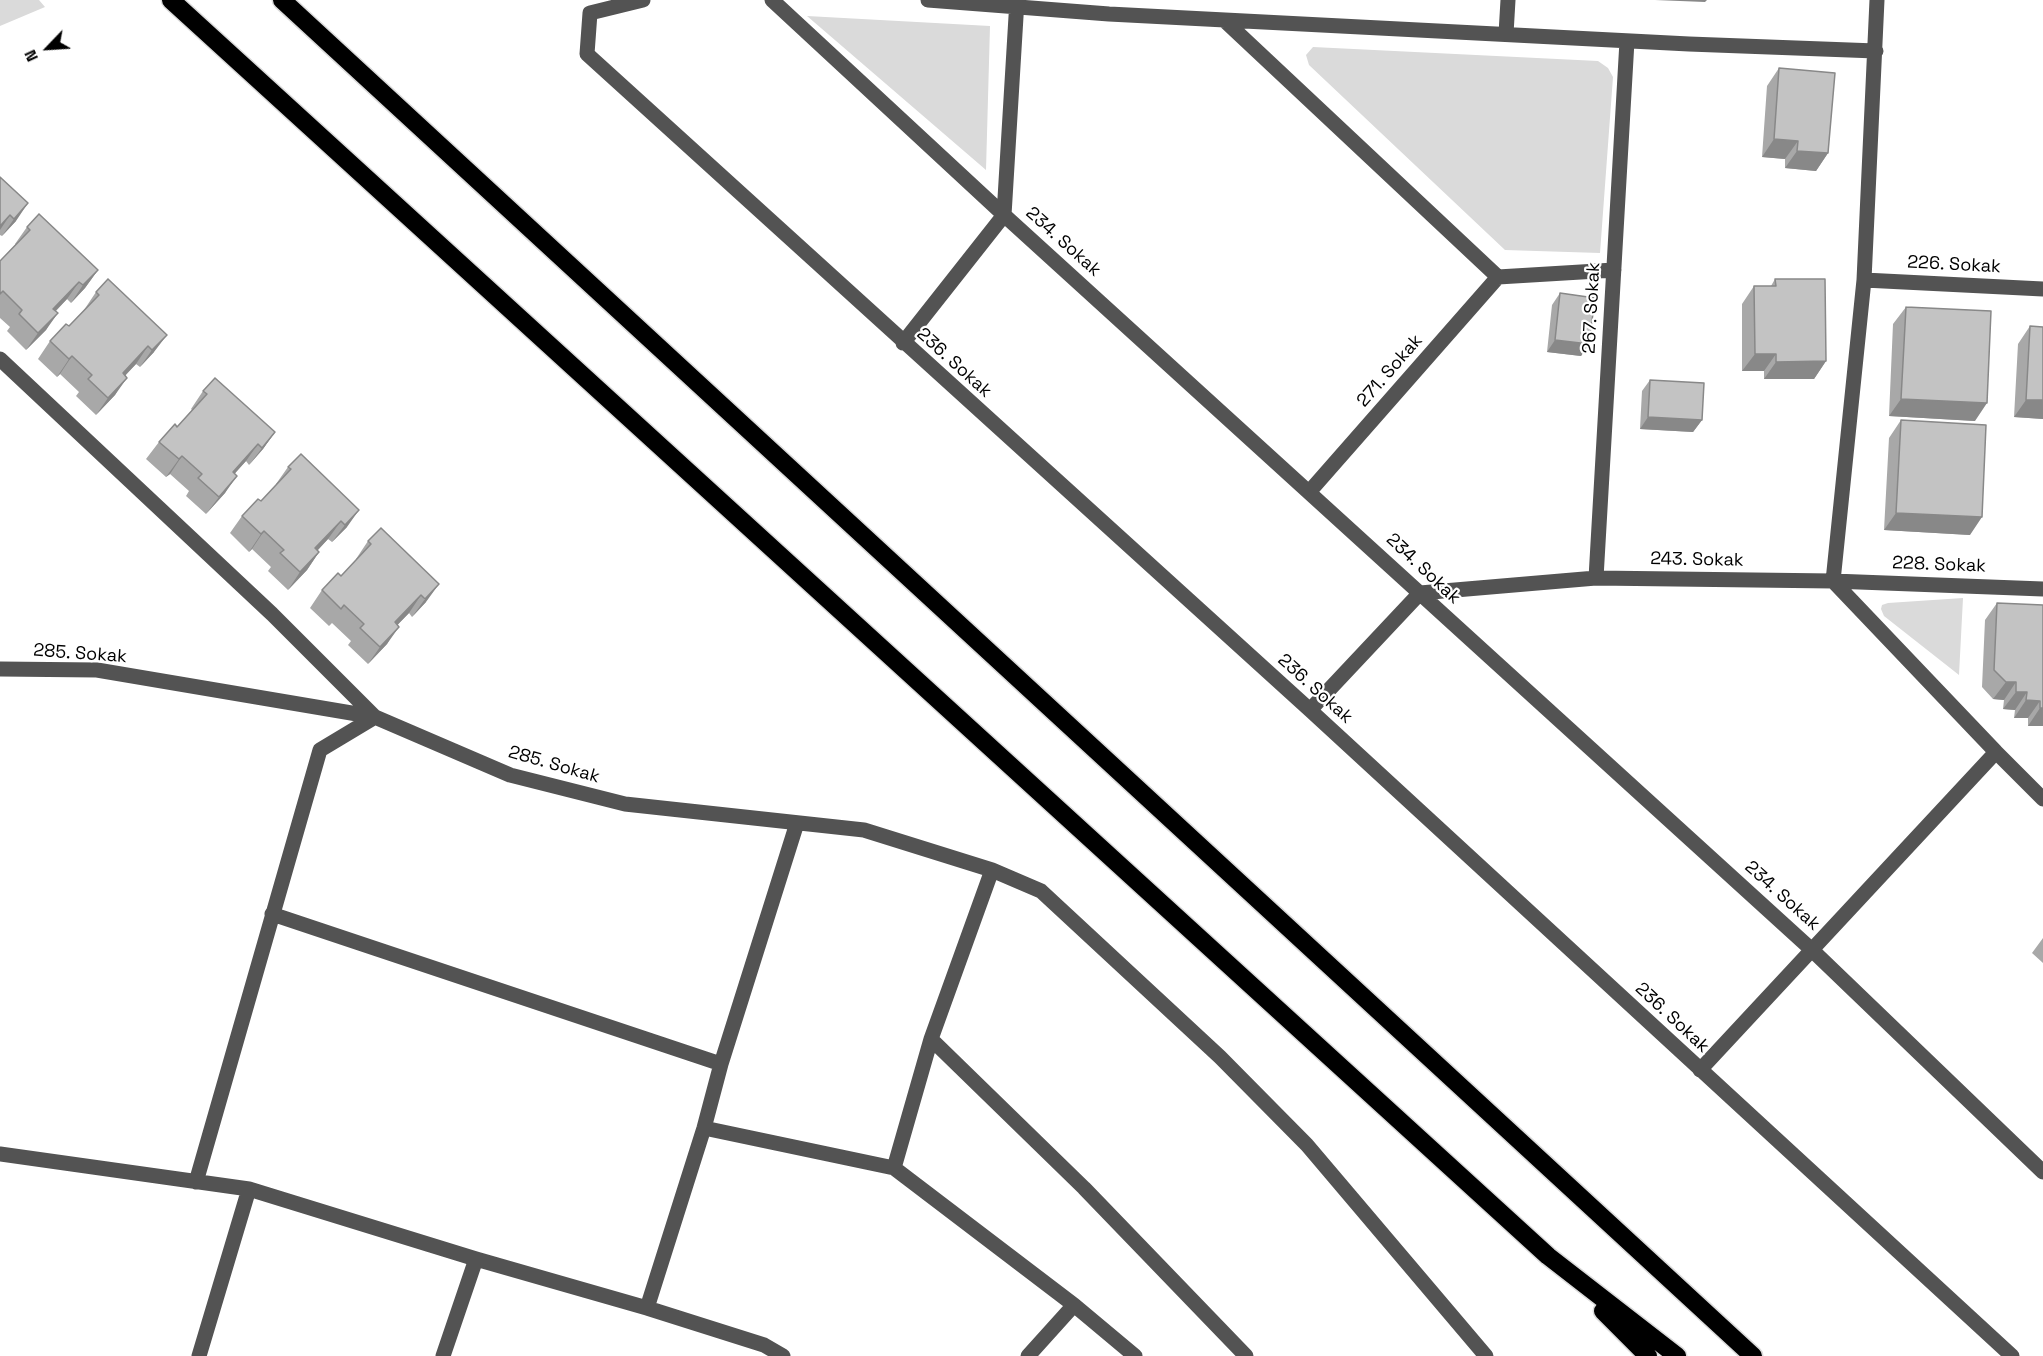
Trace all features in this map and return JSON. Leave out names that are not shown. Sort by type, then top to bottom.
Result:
[{"type":"highway","points":[[171,0],[1548,1256],[1648,1356]]},
{"type":"highway","points":[[282,0],[1754,1356]]},
{"type":"highway","points":[[1548,1256],[1677,1356]]},
{"type":"street","name":"236. Sokak","points":[[643,0],[590,13],[587,54],[1310,710],[2012,1356]]},
{"type":"street","name":"234. Sokak","points":[[772,0],[1004,215],[1812,950],[2043,1172]]},
{"type":"street","points":[[928,0],[1017,3],[1224,20],[1876,51]]},
{"type":"street","points":[[1506,34],[1508,0]]},
{"type":"street","points":[[1877,0],[1864,280],[1833,581],[2043,800]]},
{"type":"street","points":[[903,343],[1004,215],[1017,3]]},
{"type":"street","points":[[1224,20],[1498,277],[1614,270]]},
{"type":"street","name":"267. Sokak","points":[[1596,578],[1628,41]]},
{"type":"street","name":"271. Sokak","points":[[1310,491],[1498,277]]},
{"type":"street","name":"226. Sokak","points":[[1864,280],[2043,289]]},
{"type":"street","points":[[0,359],[272,614],[375,717],[320,750],[196,1182]]},
{"type":"street","name":"243. Sokak","points":[[1420,593],[1596,578],[1833,581]]},
{"type":"street","name":"228. Sokak","points":[[1833,581],[2043,589]]},
{"type":"street","points":[[1310,710],[1420,593]]},
{"type":"street","name":"285. Sokak","points":[[0,669],[97,670],[375,717],[510,775],[636,806],[864,830],[992,870],[1041,891],[1220,1057],[1307,1145],[1486,1356]]},
{"type":"street","points":[[1700,1070],[1995,752]]},
{"type":"street","points":[[647,1308],[797,823]]},
{"type":"street","points":[[894,1168],[931,1039],[992,870]]},
{"type":"street","points":[[272,914],[721,1064]]},
{"type":"street","points":[[931,1039],[1084,1188],[1246,1356]]},
{"type":"street","points":[[704,1128],[894,1168],[1074,1305],[1136,1356]]},
{"type":"street","points":[[0,1154],[249,1190],[647,1308],[764,1345],[783,1356]]},
{"type":"street","points":[[199,1356],[249,1190]]},
{"type":"street","points":[[443,1356],[476,1259]]},
{"type":"street","points":[[1028,1356],[1074,1305]]},
{"type":"shaded area","points":[[0,0],[39,0],[45,7],[0,26]]},
{"type":"shaded area","points":[[807,16],[990,26],[986,170]]},
{"type":"shaded area","points":[[1313,47],[1598,61],[1608,68],[1613,77],[1600,253],[1505,250],[1309,65],[1306,55]]},
{"type":"shaded area","points":[[1963,598],[1959,675],[1884,616],[1881,609],[1882,605],[1888,603]]},
{"type":"building","points":[[1779,68],[1835,73],[1828,153],[1797,151],[1798,141],[1774,139]]},
{"type":"building","points":[[0,177],[28,203],[14,219],[10,215],[0,226]]},
{"type":"building","points":[[39,214],[98,270],[83,285],[79,282],[53,309],[58,313],[38,333],[19,314],[22,310],[3,291],[0,294],[0,261],[30,230],[27,227]]},
{"type":"building","points":[[108,279],[167,335],[152,350],[148,346],[123,373],[127,378],[108,398],[88,379],[92,375],[72,356],[69,359],[50,341],[66,324],[69,326],[99,295],[96,292]]},
{"type":"building","points":[[1775,279],[1825,279],[1826,361],[1776,362],[1776,354],[1755,354],[1754,286],[1776,286]]},
{"type":"building","points":[[1560,293],[1595,298],[1589,344],[1555,340]]},
{"type":"building","points":[[1906,307],[1991,311],[1987,403],[1901,399]]},
{"type":"building","points":[[2030,326],[2043,327],[2043,400],[2026,400]]},
{"type":"building","points":[[215,378],[275,432],[262,448],[258,444],[233,472],[237,476],[219,497],[198,478],[202,474],[182,456],[179,459],[159,442],[175,424],[177,427],[207,394],[203,391]]},
{"type":"building","points":[[1650,380],[1704,383],[1702,420],[1648,417]]},
{"type":"building","points":[[1901,420],[1986,425],[1982,517],[1896,513]]},
{"type":"building","points":[[301,454],[359,510],[345,525],[341,521],[315,548],[319,552],[300,572],[280,553],[284,550],[264,531],[261,534],[242,516],[258,499],[261,501],[291,469],[288,467]]},
{"type":"building","points":[[381,528],[439,584],[425,599],[421,595],[395,622],[399,627],[380,647],[360,628],[364,624],[344,605],[341,609],[322,590],[338,573],[341,576],[371,544],[368,541]]},
{"type":"building","points":[[1997,603],[2043,605],[2043,708],[2040,708],[2040,701],[2026,700],[2027,692],[2016,692],[2016,682],[2006,682],[1994,670]]}]
